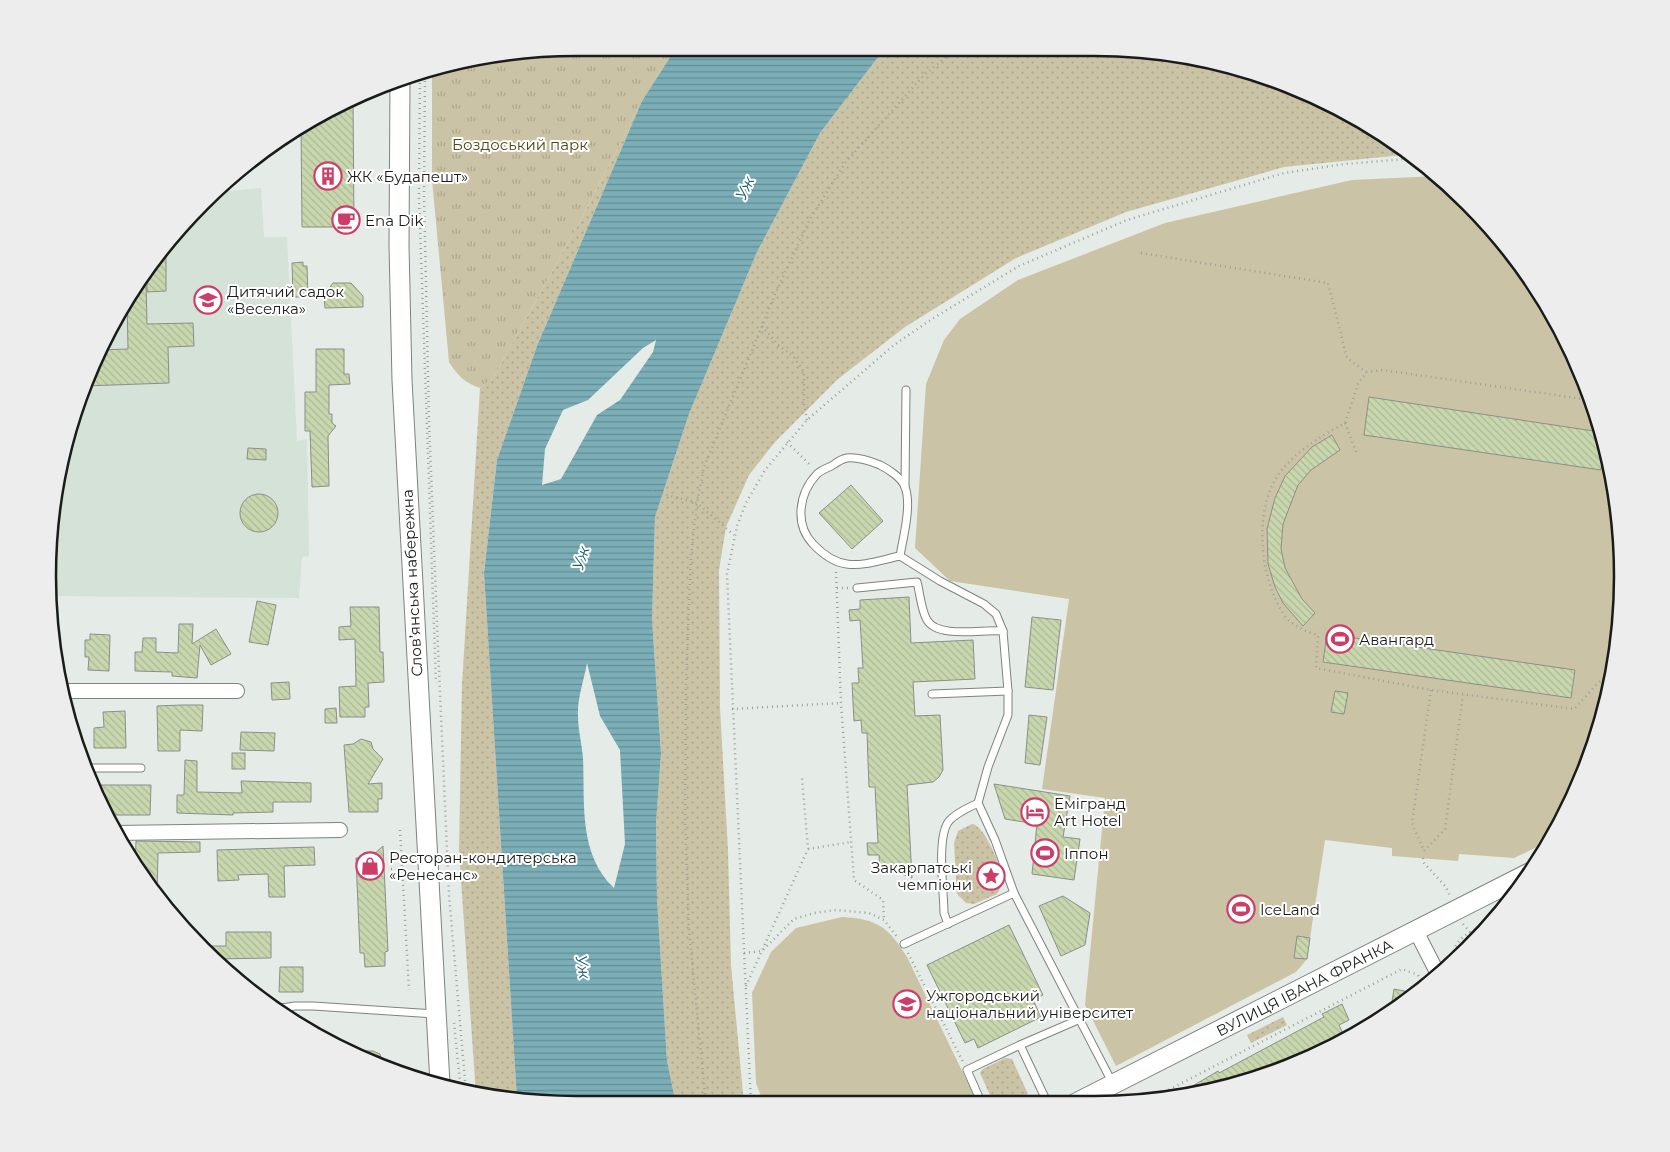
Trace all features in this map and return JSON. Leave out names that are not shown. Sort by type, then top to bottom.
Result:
[{"type":"street","name":"Словʼянська набережна","points":[[400,87],[399,250],[402,380],[444,1015],[440,1078]]},
{"type":"street","points":[[69,691],[237,691]]},
{"type":"street","points":[[124,833],[340,830]]},
{"type":"street","name":"ВУЛИЦЯ ІВАНА ФРАНКА","points":[[1090,1096],[1516,879]]},
{"type":"street","points":[[1416,931],[1435,968]]},
{"type":"lane","points":[[900,556],[907,510],[905,487],[906,390]]},
{"type":"lane","points":[[905,487],[888,469],[868,460],[845,458],[818,473],[810,483],[800,504],[802,524],[810,541],[823,554],[836,563],[858,565],[900,556],[984,604],[996,614],[1002,631],[1008,691],[1008,715],[988,767],[978,803],[995,840],[1014,893],[1113,1084]]},
{"type":"lane","points":[[857,588],[917,582],[927,619],[933,628],[949,632],[986,629],[1002,631]]},
{"type":"lane","points":[[932,694],[1008,691]]},
{"type":"lane","points":[[93,768],[141,768]]},
{"type":"lane","points":[[948,924],[944,913],[942,839],[948,822],[959,813],[978,803]]},
{"type":"lane","points":[[904,944],[1014,893]]},
{"type":"lane","points":[[287,1008],[313,1006],[444,1015]]},
{"type":"lane","points":[[978,1096],[967,1070],[1080,1019]]},
{"type":"lane","points":[[1020,1045],[1044,1096]]},
{"type":"path","points":[[705,1096],[689,930],[684,817],[686,681],[692,555],[697,503],[704,467],[762,326],[809,220],[845,163],[925,74],[948,56]]},
{"type":"path","points":[[425,79],[424,195],[429,421],[438,648],[449,895],[465,1084]]},
{"type":"path","points":[[420,81],[420,207],[441,819]]},
{"type":"path","points":[[1141,254],[1328,283],[1347,358],[1367,372],[1383,370],[1582,399]]},
{"type":"path","points":[[762,326],[778,345],[793,356],[804,372],[804,403],[807,420]]},
{"type":"path","points":[[1357,454],[1345,423],[1358,384],[1367,372]]},
{"type":"path","points":[[1345,423],[1309,444],[1280,472],[1269,495],[1263,517],[1265,566],[1283,614],[1300,629],[1318,635],[1316,668],[1431,690],[1574,709],[1604,679]]},
{"type":"path","points":[[787,442],[818,473]]},
{"type":"path","points":[[652,491],[697,503],[734,535]]},
{"type":"path","points":[[836,569],[841,703],[854,880],[882,900],[884,920]]},
{"type":"path","points":[[1431,690],[1412,823],[1424,851],[1445,829],[1463,694]]},
{"type":"path","points":[[732,710],[841,703]]},
{"type":"path","points":[[745,987],[808,849],[802,778]]},
{"type":"path","points":[[400,830],[409,990]]},
{"type":"path","points":[[808,849],[851,842]]},
{"type":"path","points":[[1423,858],[1423,862],[1446,887],[1450,896]]},
{"type":"path","points":[[391,870],[402,869]]},
{"type":"path","points":[[744,953],[762,951],[794,919],[814,913],[853,910],[869,913],[884,920],[904,944],[967,1070]]},
{"type":"path","points":[[1463,924],[1470,932]]},
{"type":"path","points":[[1455,951],[1460,939],[1475,929]]},
{"type":"path","points":[[1168,1090],[1402,969],[1418,974],[1421,979]]},
{"type":"path","points":[[444,1015],[459,1082]]},
{"type":"shaded area","points":[[261,188],[264,237],[287,237],[297,441],[307,439],[309,556],[302,557],[299,598],[57,596],[57,542],[66,475],[74,441],[96,377],[126,316],[144,287],[185,233],[226,191]]},
{"type":"green space","name":"Боздоський парк","points":[[671,56],[642,101],[580,221],[493,378],[480,388],[462,378],[449,362],[432,179],[432,77],[475,66],[542,57]]},
{"type":"green space","points":[[879,56],[1128,57],[1195,66],[1261,84],[1324,110],[1354,126],[1398,155],[1284,167],[1126,212],[1016,258],[905,327],[838,379],[775,442],[749,475],[726,527],[719,570],[720,708],[728,850],[731,965],[743,1096],[674,1096],[667,1061],[657,899],[656,824],[661,754],[652,619],[655,517],[689,414],[757,252],[820,133]]},
{"type":"green space","points":[[642,101],[537,346],[497,460],[484,573],[517,1092],[475,1086],[459,851],[462,685],[480,388],[493,378],[580,221]]},
{"type":"green space","name":"Авангард","points":[[1426,177],[1437,185],[1485,233],[1506,260],[1526,287],[1560,346],[1574,377],[1596,441],[1604,475],[1613,542],[1613,610],[1604,677],[1596,711],[1574,775],[1560,806],[1537,847],[1514,858],[1459,854],[1458,861],[1392,856],[1392,848],[1325,840],[1310,938],[1294,957],[1307,959],[1296,972],[1116,1066],[1085,1005],[1105,798],[1042,789],[1069,599],[950,581],[915,548],[926,384],[944,340],[960,319],[1018,280],[1165,223],[1352,180]]},
{"type":"green space","points":[[972,824],[977,826],[986,837],[998,862],[1002,877],[997,894],[974,904],[966,903],[957,894],[954,843],[958,831]]},
{"type":"green space","name":"Ужгородський національний університет","points":[[842,917],[865,920],[881,926],[888,932],[907,957],[974,1096],[761,1096],[756,1083],[752,993],[771,952],[796,928]]},
{"type":"green space","points":[[1283,1017],[1287,1025],[1251,1043],[1247,1035]]},
{"type":"green space","points":[[1005,1058],[1012,1059],[1028,1094],[1025,1096],[990,1096],[980,1073],[983,1069]]},
{"type":"water","name":"Уж","points":[[671,56],[879,56],[820,133],[757,252],[689,414],[655,517],[652,619],[661,754],[656,824],[657,899],[667,1061],[674,1096],[576,1096],[517,1092],[484,573],[497,460],[537,346],[642,101]],"holes":[[[656,340],[653,352],[620,400],[597,415],[561,479],[542,485],[545,449],[563,410],[588,400],[643,348]],[[587,663],[600,716],[620,750],[625,844],[614,888],[602,874],[594,860],[586,827],[583,758],[578,710]]]},
{"type":"building","name":"ЖК «Будапешт»","points":[[353,107],[354,227],[302,227],[301,135]]},
{"type":"building","points":[[166,257],[166,291],[147,292],[147,283]]},
{"type":"building","points":[[303,262],[303,266],[307,266],[308,297],[293,297],[292,263]]},
{"type":"building","points":[[333,283],[351,283],[363,296],[363,307],[325,308],[324,295]]},
{"type":"building","points":[[146,284],[147,324],[193,323],[194,346],[168,347],[169,383],[93,386],[108,350],[128,349],[127,314]]},
{"type":"building","points":[[316,349],[344,349],[344,374],[349,374],[350,384],[329,385],[329,414],[332,414],[332,423],[336,426],[328,436],[329,486],[312,487],[310,431],[305,431],[305,392],[316,392]]},
{"type":"building","points":[[1369,397],[1593,431],[1602,465],[1601,470],[1364,435]]},
{"type":"building","points":[[1332,435],[1340,450],[1311,470],[1298,485],[1283,524],[1281,549],[1285,568],[1302,599],[1315,613],[1303,626],[1283,603],[1275,587],[1268,564],[1267,529],[1275,498],[1285,476],[1312,447]]},
{"type":"building","points":[[248,448],[266,449],[266,460],[247,459]]},
{"type":"building","points":[[851,485],[883,521],[852,549],[819,513]]},
{"type":"building","points":[[259,494],[272,500],[278,513],[272,526],[259,532],[246,526],[240,513],[246,500]]},
{"type":"building","points":[[909,597],[911,643],[973,640],[975,679],[913,682],[915,716],[940,715],[943,770],[933,782],[907,785],[912,878],[897,872],[880,873],[879,855],[868,855],[867,843],[878,843],[875,787],[869,787],[867,733],[862,733],[861,720],[854,721],[852,683],[859,683],[858,668],[863,668],[860,620],[850,621],[849,610],[860,609],[860,600]]},
{"type":"building","points":[[257,601],[276,605],[268,645],[249,642]]},
{"type":"building","points":[[350,607],[379,607],[380,652],[383,652],[384,682],[368,683],[369,707],[365,707],[365,717],[340,717],[339,687],[356,686],[355,639],[339,640],[339,627],[351,626]]},
{"type":"building","points":[[1032,617],[1061,620],[1053,690],[1025,687]]},
{"type":"building","points":[[179,624],[193,624],[192,644],[216,629],[231,654],[211,665],[200,645],[197,678],[172,676],[172,672],[135,671],[135,652],[142,652],[143,638],[156,638],[156,652],[178,653]]},
{"type":"building","points":[[90,634],[110,635],[109,671],[88,670],[89,657],[85,657],[85,640],[90,640]]},
{"type":"building","points":[[1327,634],[1575,670],[1571,698],[1323,662]]},
{"type":"building","points":[[289,682],[290,699],[272,700],[271,683]]},
{"type":"building","points":[[1335,691],[1348,693],[1344,714],[1331,712]]},
{"type":"building","points":[[203,705],[202,731],[180,730],[180,751],[158,751],[157,706]]},
{"type":"building","points":[[336,708],[337,723],[325,723],[325,709]]},
{"type":"building","points":[[125,711],[126,748],[94,748],[94,728],[104,727],[103,712]]},
{"type":"building","points":[[1029,715],[1047,717],[1040,765],[1025,763]]},
{"type":"building","points":[[241,732],[275,733],[274,751],[240,750]]},
{"type":"building","points":[[361,739],[371,742],[373,749],[383,759],[368,784],[382,783],[382,799],[378,799],[378,812],[349,812],[344,745],[353,744]]},
{"type":"building","points":[[232,753],[245,753],[245,769],[232,769]]},
{"type":"building","points":[[185,760],[197,761],[197,792],[242,793],[241,781],[311,783],[311,802],[273,802],[273,812],[233,813],[233,815],[177,813],[177,795],[184,795]]},
{"type":"building","points":[[994,784],[1070,796],[1063,837],[1080,839],[1074,880],[1032,874],[1037,824],[1005,819]]},
{"type":"building","points":[[101,785],[151,785],[150,815],[115,815]]},
{"type":"building","points":[[136,841],[200,842],[200,852],[158,853],[157,883],[136,851]]},
{"type":"building","points":[[383,846],[388,951],[385,952],[385,966],[365,967],[364,953],[360,953],[356,858],[371,857]]},
{"type":"building","points":[[314,847],[315,865],[284,866],[285,897],[269,897],[268,874],[238,875],[239,880],[218,881],[217,850]]},
{"type":"building","points":[[1063,896],[1090,913],[1085,945],[1061,956],[1039,906]]},
{"type":"building","points":[[1009,925],[1043,995],[1033,1000],[1041,1017],[978,1048],[974,1039],[965,1043],[927,965]]},
{"type":"building","points":[[226,932],[271,932],[271,958],[224,959],[210,946],[226,946]]},
{"type":"building","points":[[1297,936],[1310,938],[1307,959],[1294,958]]},
{"type":"building","points":[[280,967],[303,967],[303,992],[279,992]]},
{"type":"building","points":[[1394,989],[1406,991],[1392,1001]]},
{"type":"building","points":[[1342,1004],[1349,1020],[1339,1025],[1342,1032],[1293,1056],[1229,1078],[1192,1086],[1218,1071],[1219,1073],[1324,1017],[1322,1014]]},
{"type":"building","points":[[366,1051],[373,1051],[380,1054],[381,1057]]},
{"type":"place","name":"ЖК «Будапешт»","points":[[328,176]]},
{"type":"place","name":"Ena Dik","points":[[346,220]]},
{"type":"place","name":"Дитячий садок «Веселка»","points":[[208,300]]},
{"type":"place","name":"Авангард","points":[[1340,639]]},
{"type":"place","name":"Емігранд Art Hotel","points":[[1035,812]]},
{"type":"place","name":"Іппон","points":[[1045,853]]},
{"type":"place","name":"Ресторан-кондитерська «Ренесанс»","points":[[370,866]]},
{"type":"place","name":"Закарпатські чемпіони","points":[[991,876]]},
{"type":"place","name":"IceLand","points":[[1241,909]]},
{"type":"place","name":"Ужгородський національний університет","points":[[907,1004]]}]
